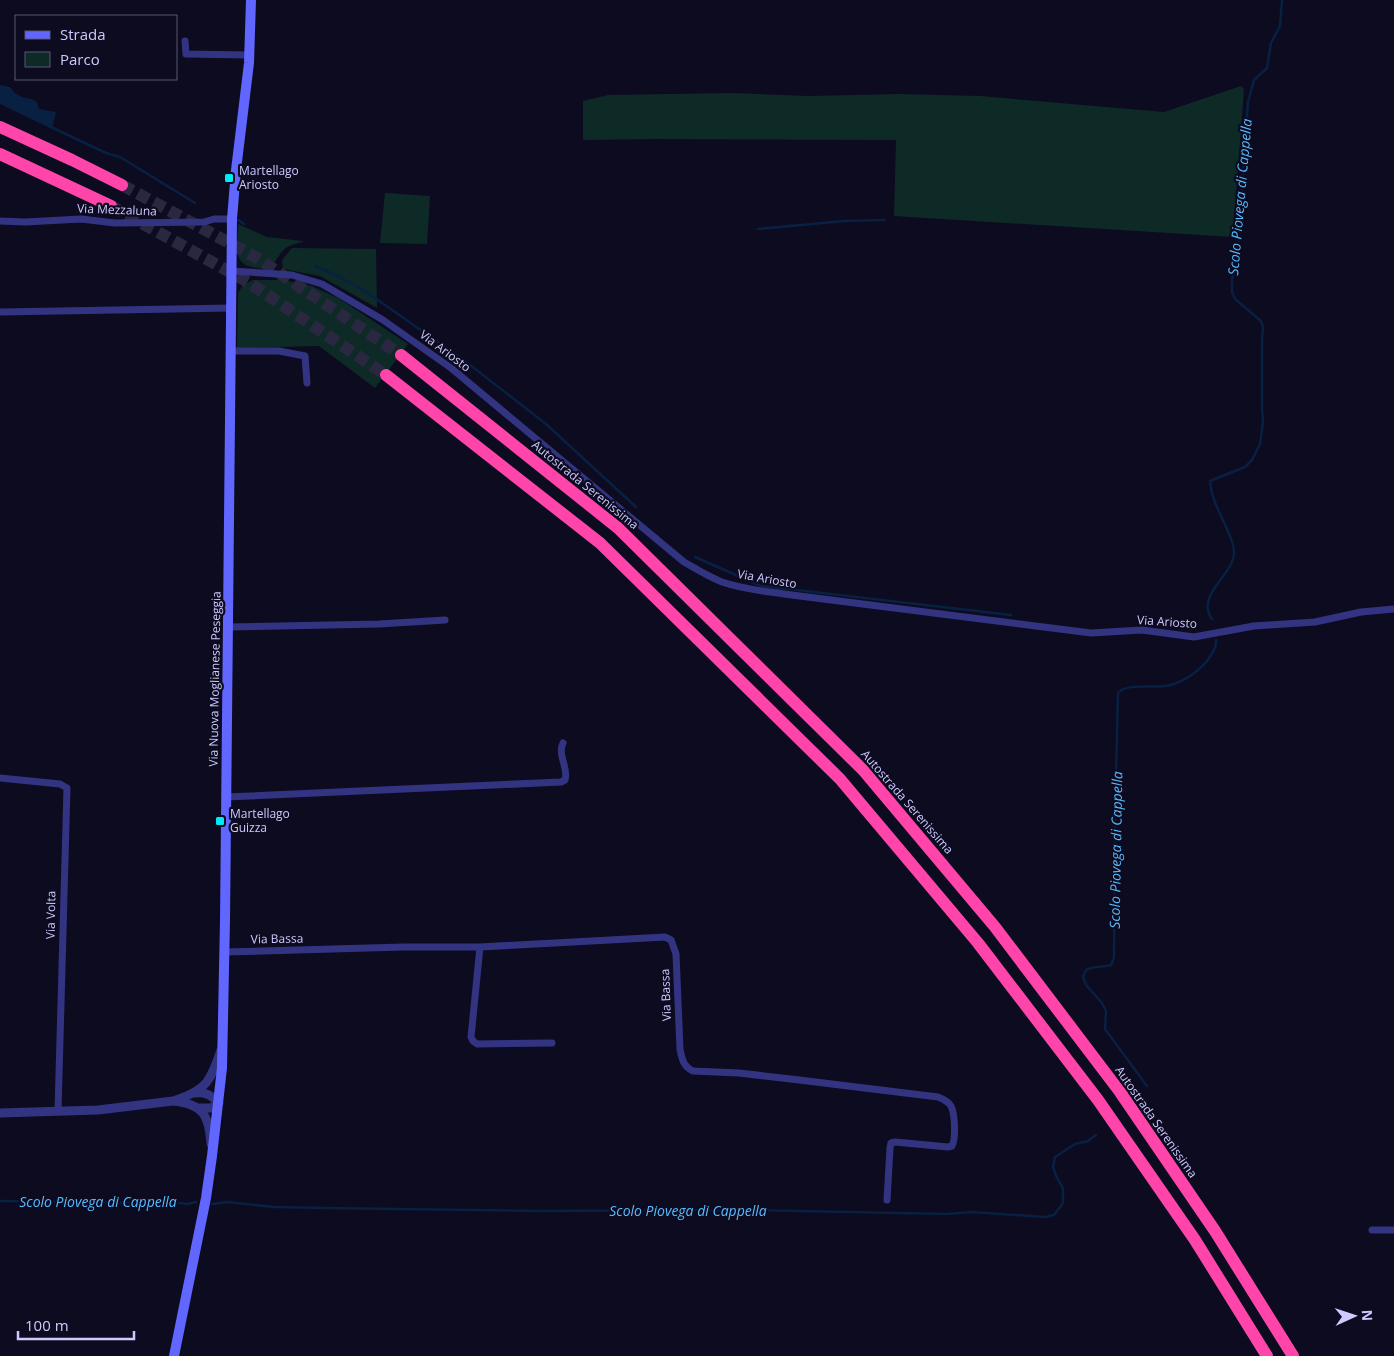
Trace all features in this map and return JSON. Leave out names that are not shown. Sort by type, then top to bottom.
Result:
[{"type":"highway","points":[[0,127],[122,185]]},
{"type":"highway","points":[[0,154],[111,206]]},
{"type":"highway","name":"Autostrada Serenissima","points":[[400,355],[618,528],[863,770],[995,926],[1120,1092],[1215,1231],[1293,1356]]},
{"type":"highway","points":[[386,375],[600,543],[840,779],[978,943],[1098,1100],[1195,1240],[1268,1356]]},
{"type":"main road","name":"Via Nuova Moglianese Peseggia","points":[[174,1356],[204,1210],[219,1103],[225,952],[232,219],[249,55],[251,0]]},
{"type":"street","points":[[185,41],[186,54],[249,55]]},
{"type":"street","name":"Via Mezzaluna","points":[[0,221],[25,222],[81,219],[115,223],[204,222],[232,219]]},
{"type":"street","name":"Via Ariosto","points":[[232,271],[292,275],[322,284],[383,320],[451,368],[684,562],[708,575],[738,587],[1091,633],[1142,630],[1194,637],[1254,626],[1314,622],[1361,612],[1394,609]]},
{"type":"street","points":[[0,312],[232,308]]},
{"type":"street","points":[[231,351],[279,351],[305,356],[306,383]]},
{"type":"street","points":[[228,627],[379,624],[445,620]]},
{"type":"street","points":[[226,797],[561,782],[566,777],[562,751],[564,743]]},
{"type":"street","name":"Via Volta","points":[[0,778],[60,784],[67,788],[58,1111]]},
{"type":"street","name":"Via Bassa","points":[[225,952],[480,946],[665,937],[671,940],[676,954],[680,1049],[687,1068],[938,1097],[946,1101],[951,1107],[953,1115],[954,1141],[952,1146],[895,1142],[891,1144],[887,1200]]},
{"type":"street","points":[[480,946],[471,1037],[473,1041],[477,1044],[552,1043]]},
{"type":"street","points":[[195,1093],[213,1073],[222,1047]]},
{"type":"street","points":[[0,1113],[98,1110],[173,1101],[184,1102],[198,1108],[210,1108],[219,1103],[209,1094],[202,1092],[173,1101]]},
{"type":"street","points":[[198,1108],[206,1117],[212,1156]]},
{"type":"street","points":[[1372,1230],[1394,1230]]},
{"type":"green space","points":[[1241,86],[1244,89],[1233,237],[894,216],[896,140],[583,140],[583,101],[608,95],[734,93],[808,96],[900,94],[980,96],[1164,112]]},
{"type":"green space","points":[[385,193],[430,196],[427,244],[380,243]]},
{"type":"green space","points":[[238,224],[267,237],[303,242],[286,248],[270,269],[248,266],[242,263],[237,252]]},
{"type":"green space","points":[[292,248],[376,249],[377,308],[320,276],[283,269],[282,260]]},
{"type":"green space","points":[[253,280],[283,280],[312,286],[340,299],[408,344],[375,388],[319,346],[237,348],[238,293],[243,285]]},
{"type":"water","points":[[0,85],[10,87],[22,97],[37,102],[39,109],[56,112],[52,129],[0,104]]},
{"type":"waterway","name":"Scolo Piovega di Cappella","points":[[1212,619],[1208,611],[1208,602],[1211,594],[1232,562],[1234,551],[1231,538],[1214,499],[1210,481],[1245,467],[1252,460],[1260,444],[1263,422],[1263,327],[1261,321],[1235,299],[1232,292],[1232,280],[1239,238],[1248,102],[1254,80],[1267,68],[1271,43],[1280,26],[1282,0]]},
{"type":"waterway","points":[[51,127],[106,153],[120,157],[195,203]]},
{"type":"waterway","points":[[238,220],[244,224]]},
{"type":"waterway","points":[[758,229],[844,221],[885,220]]},
{"type":"waterway","points":[[315,266],[365,291],[465,361],[546,424],[636,507]]},
{"type":"waterway","points":[[695,557],[761,586],[1011,615]]},
{"type":"waterway","name":"Scolo Piovega di Cappella","points":[[1147,1086],[1105,1029],[1106,1011],[1102,1003],[1086,985],[1083,977],[1086,970],[1111,965],[1114,958],[1118,693],[1127,688],[1164,686],[1182,681],[1207,661],[1215,649],[1216,640]]},
{"type":"waterway","name":"Scolo Piovega di Cappella","points":[[212,1204],[227,1202],[274,1207],[538,1211],[756,1210],[947,1214],[972,1212],[1045,1217],[1054,1215],[1063,1203],[1063,1188],[1053,1167],[1055,1157],[1075,1144],[1088,1141],[1096,1135]]},
{"type":"waterway","name":"Scolo Piovega di Cappella","points":[[0,1201],[173,1202],[187,1204],[196,1202]]},
{"type":"tunnel","points":[[122,185],[257,258],[401,355]]},
{"type":"tunnel","points":[[111,206],[248,282],[386,375]]},
{"type":"place","name":"Martellago Ariosto","points":[[229,178]]},
{"type":"place","name":"Martellago Guizza","points":[[220,821]]}]
